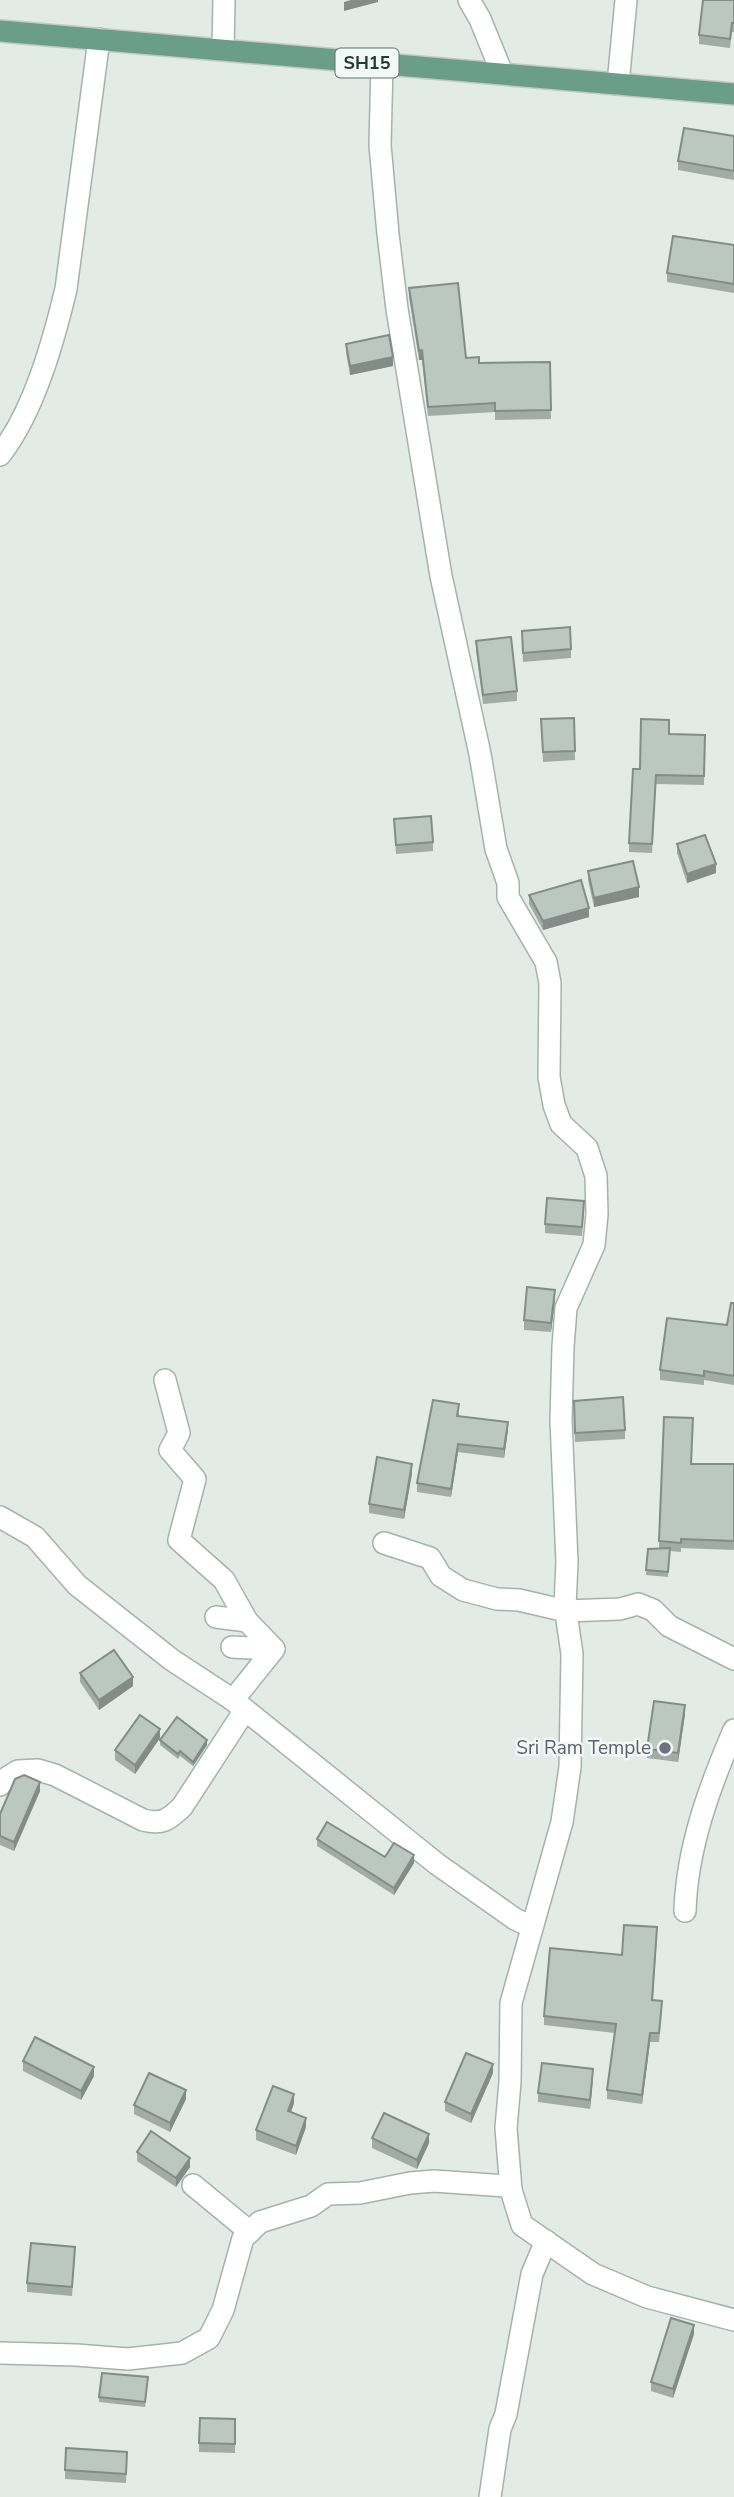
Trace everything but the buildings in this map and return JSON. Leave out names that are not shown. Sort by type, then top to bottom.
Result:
[{"type":"main road","name":"SH15","points":[[0,31],[734,94]]},
{"type":"street","points":[[223,50],[224,0]]},
{"type":"street","points":[[468,0],[480,19],[502,73]]},
{"type":"street","points":[[618,84],[626,0]]},
{"type":"street","points":[[0,455],[21,423],[61,310],[99,40]]},
{"type":"street","points":[[382,64],[380,145],[388,234],[397,309],[441,576],[486,785],[496,849],[508,883],[508,897],[546,962],[550,982],[549,1077],[554,1105],[561,1124],[587,1148],[596,1176],[597,1214],[594,1245],[566,1308],[563,1348],[561,1420],[567,1562],[566,1611],[572,1654],[572,1731],[568,1787],[562,1822],[511,2003],[510,2082],[506,2128],[512,2190],[522,2225],[593,2274],[647,2297],[734,2320]]},
{"type":"street","points":[[165,1380],[179,1433],[170,1450],[195,1479],[179,1540],[223,1580],[247,1621],[274,1649]]},
{"type":"street","points":[[0,1517],[35,1537],[77,1585],[162,1652],[239,1705],[437,1864],[515,1919],[532,1927]]},
{"type":"street","points":[[384,1543],[429,1558],[441,1576],[463,1590],[497,1599],[519,1600],[566,1611],[620,1609],[638,1604],[653,1610],[669,1626],[734,1659]]},
{"type":"street","points":[[216,1617],[247,1621]]},
{"type":"street","points":[[232,1647],[274,1649]]},
{"type":"street","points":[[0,1785],[18,1771],[38,1770],[55,1775],[156,1824],[182,1807],[274,1649]]},
{"type":"street","points":[[685,1911],[686,1881],[693,1846],[716,1774],[734,1730]]},
{"type":"street","points":[[0,2353],[128,2359],[182,2353],[209,2338],[223,2310],[243,2238],[260,2222],[311,2206],[328,2194],[360,2193],[410,2183],[433,2181],[506,2186],[512,2190]]},
{"type":"street","points":[[193,2185],[250,2231]]},
{"type":"street","points":[[490,2497],[500,2429],[506,2414],[532,2274],[546,2241]]},
{"type":"place","name":"Sri Ram Temple","points":[[665,1748]]}]
